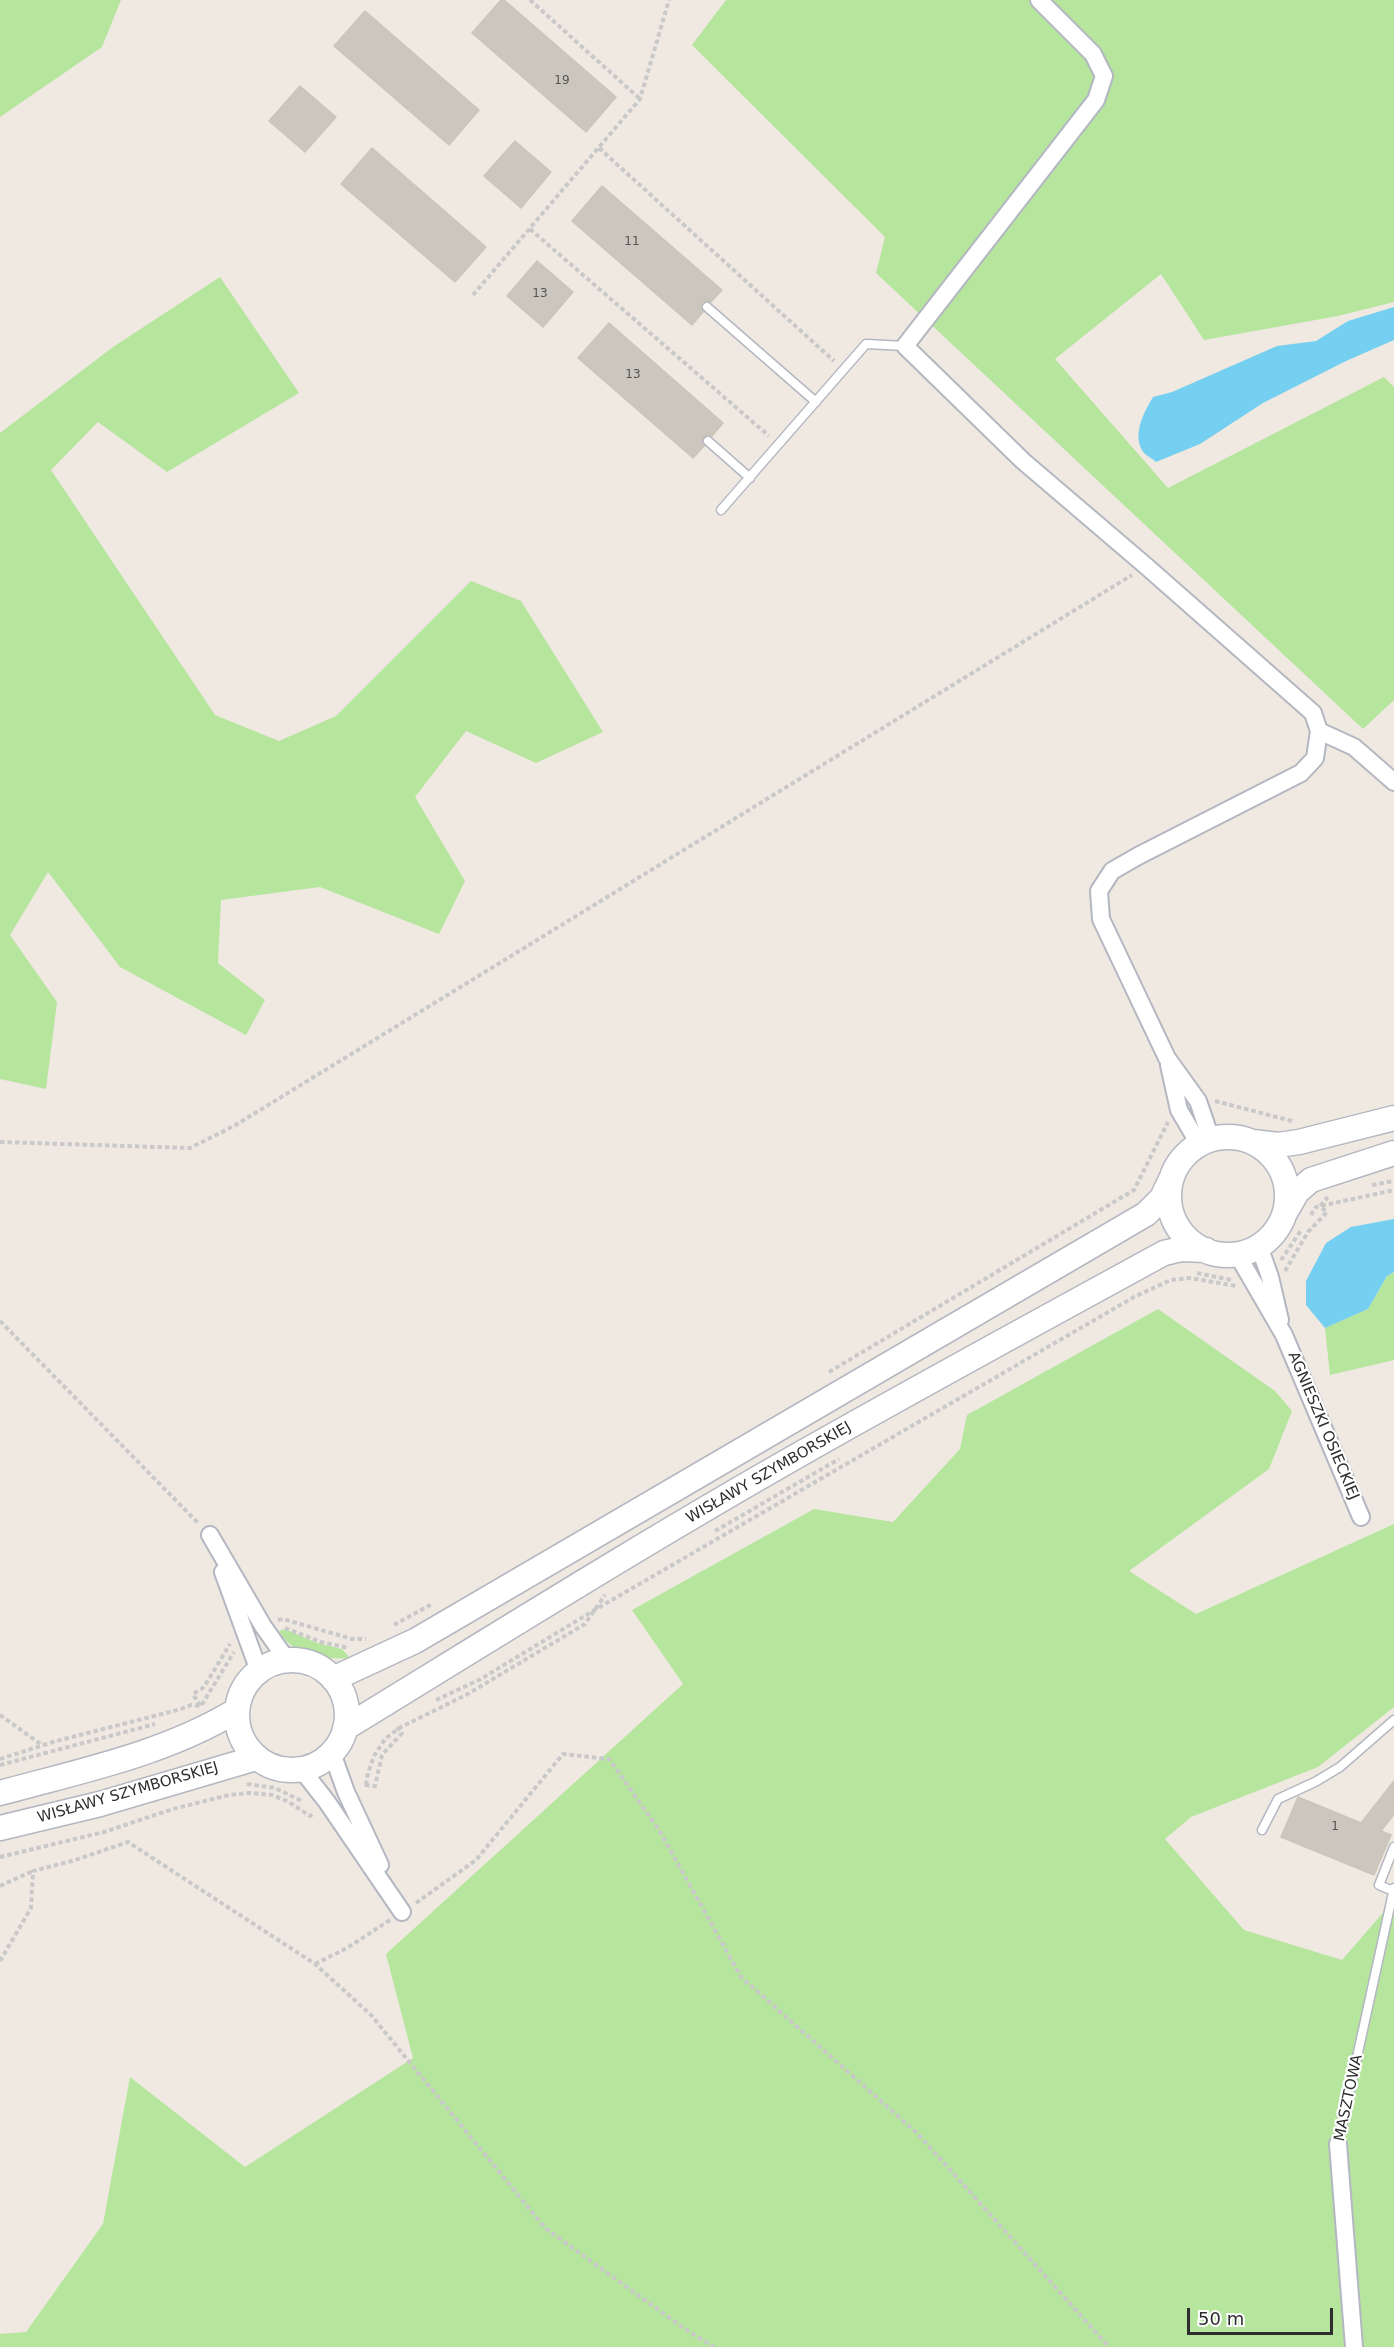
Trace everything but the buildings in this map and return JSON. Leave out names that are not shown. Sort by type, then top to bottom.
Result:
[{"type":"main road","points":[[333,1679],[415,1641],[1146,1214],[1162,1198],[1183,1158],[1205,1142],[1235,1137],[1278,1145],[1299,1143],[1394,1118]]},
{"type":"main road","points":[[1253,1142],[1270,1154],[1282,1172],[1294,1220]]},
{"type":"main road","points":[[1294,1220],[1298,1192],[1311,1180],[1394,1153]]},
{"type":"main road","points":[[1172,1177],[1170,1199],[1174,1220],[1187,1238],[1216,1254],[1248,1250],[1294,1220]]},
{"type":"main road","name":"WISŁAWY SZYMBORSKIEJ","points":[[345,1728],[462,1654],[790,1460],[1010,1337],[1164,1253],[1182,1249],[1206,1250]]},
{"type":"main road","points":[[287,1660],[304,1662],[320,1668],[333,1679],[345,1702],[345,1728],[340,1742],[332,1753],[318,1764],[302,1770],[278,1768],[256,1758],[248,1750],[238,1731],[237,1710],[240,1695],[259,1671],[287,1660]]},
{"type":"main road","points":[[0,1793],[152,1750],[210,1726],[237,1710]]},
{"type":"main road","name":"WISŁAWY SZYMBORSKIEJ","points":[[0,1828],[100,1804],[256,1758]]},
{"type":"street","points":[[1039,0],[1094,54],[1104,76],[1096,100],[904,346],[1023,461],[1313,713],[1319,731],[1315,758],[1301,773],[1120,866],[1112,871],[1099,891],[1101,919],[1167,1058],[1198,1101],[1205,1142]]},
{"type":"street","points":[[1319,731],[1354,747],[1394,782]]},
{"type":"street","name":"AGNIESZKI OSIECKIEJ","points":[[1248,1250],[1361,1517]]},
{"type":"street","name":"AGNIESZKI OSIECKIEJ","points":[[1248,1250],[1270,1277],[1284,1335]]},
{"type":"street","points":[[210,1534],[263,1626],[287,1660]]},
{"type":"street","points":[[210,1534],[259,1671]]},
{"type":"street","points":[[332,1753],[346,1792],[402,1912]]},
{"type":"street","points":[[302,1770],[327,1802],[402,1912]]},
{"type":"street","name":"MASZTOWA","points":[[1338,2144],[1354,2347]]},
{"type":"lane","points":[[707,307],[816,402]]},
{"type":"lane","points":[[722,510],[866,344],[904,346]]},
{"type":"lane","points":[[708,441],[750,478]]},
{"type":"lane","points":[[1263,1830],[1278,1799],[1315,1782],[1340,1767],[1394,1720]]},
{"type":"lane","points":[[1393,1890],[1379,1885],[1394,1847]]},
{"type":"lane","name":"MASZTOWA","points":[[1338,2144],[1393,1890]]},
{"type":"path","points":[[530,0],[640,99]]},
{"type":"path","points":[[473,295],[640,99],[669,0]]},
{"type":"path","points":[[599,148],[844,369]]},
{"type":"path","points":[[530,229],[779,444]]},
{"type":"path","points":[[0,1142],[190,1148],[234,1126],[1146,566]]},
{"type":"path","points":[[1204,1099],[1224,1102],[1292,1121],[1302,1118]]},
{"type":"path","points":[[825,1374],[1134,1190],[1173,1113]]},
{"type":"path","points":[[1364,1186],[1394,1181]]},
{"type":"path","points":[[1310,1217],[1316,1207],[1394,1190]]},
{"type":"path","points":[[1320,1206],[1330,1194]]},
{"type":"path","points":[[1285,1272],[1308,1232],[1328,1212],[1320,1206]]},
{"type":"path","points":[[1278,1264],[1294,1220]]},
{"type":"path","points":[[1188,1271],[1238,1281]]},
{"type":"path","points":[[428,1703],[479,1680],[593,1611],[1134,1298],[1171,1280],[1190,1278],[1243,1287]]},
{"type":"path","points":[[1081,1321],[1141,1287]]},
{"type":"path","points":[[0,1321],[210,1534]]},
{"type":"path","points":[[707,1535],[849,1453]]},
{"type":"path","points":[[399,1728],[402,1733],[382,1755],[375,1786],[366,1785],[374,1756],[385,1739],[399,1728],[466,1695],[585,1624],[605,1594]]},
{"type":"path","points":[[388,1628],[438,1600]]},
{"type":"path","points":[[273,1621],[283,1619],[352,1640],[364,1640],[372,1636]]},
{"type":"path","points":[[276,1628],[286,1628],[321,1642],[348,1648],[356,1647]]},
{"type":"path","points":[[201,1706],[193,1694],[204,1687],[225,1650],[235,1638]]},
{"type":"path","points":[[192,1711],[201,1706],[237,1646]]},
{"type":"path","points":[[0,1759],[191,1705],[201,1706]]},
{"type":"path","points":[[0,1715],[50,1750]]},
{"type":"path","points":[[399,1728],[403,1720]]},
{"type":"path","points":[[0,1765],[161,1722]]},
{"type":"path","points":[[315,1964],[347,1948],[476,1860],[563,1754],[609,1759],[658,1830],[741,1977],[917,2133],[1109,2347]]},
{"type":"path","points":[[238,1784],[256,1784],[275,1788],[304,1802]]},
{"type":"path","points":[[0,1857],[104,1832],[173,1809],[229,1795],[250,1793],[272,1796],[289,1802],[310,1816]]},
{"type":"path","points":[[52,1838],[83,1831]]},
{"type":"path","points":[[0,1886],[33,1871],[72,1861],[128,1842],[315,1964],[371,2015],[545,2228],[685,2329],[714,2347]]},
{"type":"path","points":[[0,1961],[31,1908],[33,1871]]},
{"type":"green space","points":[[0,0],[121,0],[102,47],[0,117]]},
{"type":"green space","points":[[726,0],[1394,0],[1394,302],[1338,316],[1204,340],[1161,274],[1055,359],[1168,488],[1384,377],[1394,387],[1394,700],[1363,729],[876,273],[885,237],[692,45]]},
{"type":"green space","points":[[220,277],[299,393],[167,472],[98,422],[51,470],[215,715],[279,741],[336,716],[471,581],[521,601],[603,732],[536,763],[466,731],[415,797],[465,881],[439,934],[320,887],[221,900],[218,963],[265,1000],[246,1035],[120,967],[48,872],[10,935],[57,1002],[46,1089],[0,1079],[0,433],[113,347]]},
{"type":"green space","points":[[1394,1272],[1394,1360],[1330,1375],[1325,1328],[1368,1309],[1387,1276]]},
{"type":"green space","points":[[1158,1309],[1275,1391],[1292,1411],[1269,1469],[1129,1571],[1196,1614],[1394,1524],[1394,1707],[1318,1767],[1191,1817],[1165,1839],[1244,1930],[1342,1960],[1394,1900],[1394,2347],[0,2347],[0,2334],[26,2332],[103,2224],[130,2077],[245,2167],[413,2058],[386,1954],[683,1684],[632,1610],[814,1509],[893,1522],[960,1449],[967,1415]]},
{"type":"green space","points":[[285,1629],[317,1643],[342,1649],[350,1658],[319,1657],[300,1651],[292,1646],[279,1631]]},
{"type":"water","points":[[1394,307],[1394,340],[1346,361],[1263,403],[1200,444],[1156,462],[1144,453],[1140,446],[1140,424],[1153,397],[1172,392],[1277,346],[1316,341],[1348,321]]},
{"type":"water","points":[[1394,1219],[1394,1272],[1387,1276],[1368,1309],[1325,1328],[1306,1305],[1306,1281],[1326,1243],[1351,1227]]}]
